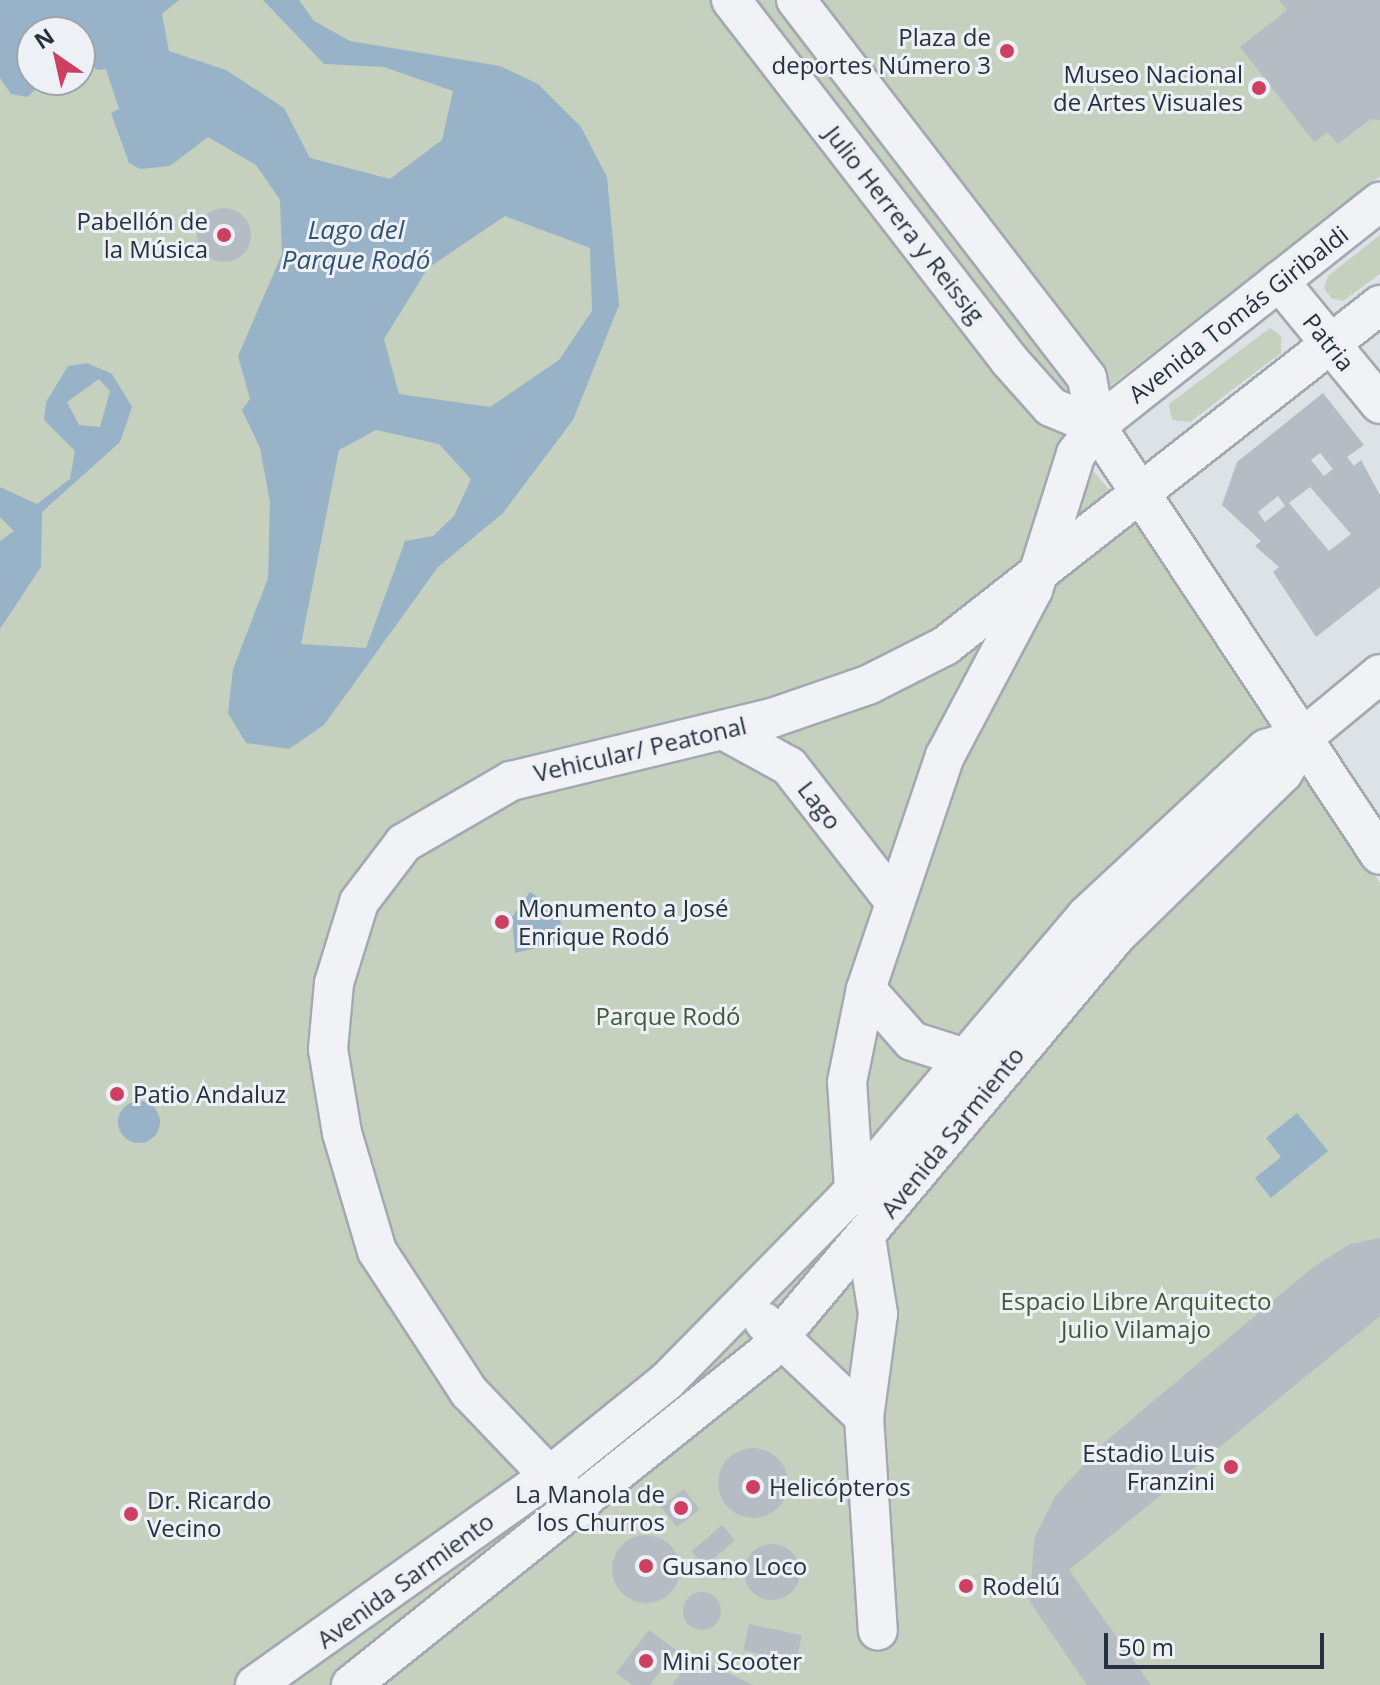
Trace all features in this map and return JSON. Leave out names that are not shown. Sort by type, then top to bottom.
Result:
[{"type":"street","name":"Julio Herrera y Reissig","points":[[731,0],[1030,384],[1051,407],[1096,426]]},
{"type":"street","name":"Julio Herrera y Reissig","points":[[796,0],[1087,378],[1096,426],[1142,487],[1380,855]]},
{"type":"street","name":"Avenida Tomás Giribaldi","points":[[1096,426],[1380,202]]},
{"type":"street","name":"Patria","points":[[1279,281],[1380,404]]},
{"type":"street","points":[[1142,487],[1380,305]]},
{"type":"street","points":[[854,1189],[847,1082],[866,989],[945,756],[1043,567],[1064,478],[1096,426]]},
{"type":"street","name":"Vehicular/ Peatonal","points":[[553,1473],[511,1441],[469,1392],[377,1251],[342,1133],[328,1049],[342,947],[381,869],[404,843],[477,796],[539,770],[725,731],[868,685],[945,646],[1142,487]]},
{"type":"street","name":"Avenida Sarmiento","points":[[351,1685],[580,1508],[782,1337],[1064,995],[1217,831],[1283,773],[1305,736],[1380,674]]},
{"type":"street","name":"Lago","points":[[725,731],[789,766],[895,902]]},
{"type":"street","name":"Avenida Sarmiento","points":[[255,1685],[553,1473],[746,1307],[854,1189],[1086,916],[1178,823],[1266,749],[1305,736]]},
{"type":"street","points":[[866,989],[912,1041],[965,1058]]},
{"type":"street","points":[[866,1238],[878,1314],[864,1417],[878,1631]]},
{"type":"street","points":[[746,1307],[782,1337],[864,1417]]},
{"type":"street","points":[[553,1473],[580,1508]]},
{"type":"green space","name":"Parque Rodó","points":[[0,0],[1380,0],[1380,176],[1056,428],[1163,552],[1380,883],[1380,1685],[0,1685]]},
{"type":"green space","points":[[1380,235],[1380,274],[1343,301],[1331,298],[1324,288],[1328,276]]},
{"type":"green space","points":[[1270,328],[1281,336],[1281,353],[1190,422],[1172,420],[1169,404]]},
{"type":"water","name":"Lago del Parque Rodó","points":[[0,0],[179,0],[162,14],[169,51],[226,70],[284,108],[310,158],[390,179],[442,140],[453,91],[384,67],[324,64],[263,0],[299,0],[314,21],[350,41],[500,66],[538,84],[581,127],[607,177],[619,305],[573,420],[503,513],[438,567],[324,725],[289,749],[246,743],[228,713],[233,669],[268,578],[270,502],[260,448],[242,410],[250,399],[238,356],[282,254],[280,200],[256,165],[208,137],[170,166],[140,169],[129,163],[111,113],[119,109],[106,69],[96,69],[96,16],[16,16],[16,95],[11,94],[0,78]],"holes":[[[505,216],[590,248],[592,311],[559,360],[490,407],[399,394],[384,339],[428,268]],[[376,430],[439,444],[471,479],[454,516],[433,536],[405,541],[366,648],[301,644],[339,450]]]},
{"type":"water","points":[[87,363],[112,374],[132,407],[120,442],[42,512],[41,567],[0,629],[0,541],[14,531],[0,517],[0,487],[37,504],[70,479],[75,451],[44,420],[46,402],[68,366]],"holes":[[[99,379],[110,391],[100,427],[79,425],[67,402]]]},
{"type":"water","points":[[530,892],[558,910],[562,929],[553,944],[515,953],[512,917]]},
{"type":"water","points":[[139,1101],[154,1107],[160,1122],[154,1137],[139,1143],[124,1137],[118,1122],[124,1107]]},
{"type":"water","points":[[1297,1113],[1328,1151],[1271,1198],[1255,1178],[1281,1157],[1266,1138]]},
{"type":"building","points":[[1279,0],[1380,0],[1380,120],[1371,119],[1338,144],[1328,132],[1314,142],[1240,47],[1287,10]]},
{"type":"building","name":"Pabellón de la Música","points":[[224,208],[243,216],[251,235],[243,254],[224,262],[205,254],[197,235],[205,216]]},
{"type":"building","points":[[1323,393],[1364,445],[1347,457],[1354,466],[1361,460],[1380,495],[1380,587],[1316,637],[1273,572],[1279,567],[1255,546],[1261,541],[1222,505],[1237,462]],"holes":[[[1320,453],[1333,469],[1324,476],[1311,460]],[[1310,487],[1351,534],[1329,551],[1289,503]],[[1278,496],[1285,506],[1265,522],[1258,512]]]},
{"type":"building","points":[[1380,1238],[1380,1316],[1069,1570],[1151,1685],[1087,1685],[1030,1602],[1034,1539],[1056,1495],[1107,1440],[1312,1268],[1350,1244]]},
{"type":"building","name":"Helicópteros","points":[[753,1448],[772,1454],[782,1464],[788,1483],[782,1502],[772,1512],[753,1518],[734,1512],[724,1502],[718,1483],[724,1464],[734,1454]]},
{"type":"building","name":"La Manola de los Churros","points":[[684,1489],[700,1510],[676,1527],[661,1506]]},
{"type":"building","points":[[722,1525],[735,1540],[705,1566],[692,1551]]},
{"type":"building","name":"Gusano Loco","points":[[646,1535],[670,1545],[680,1569],[670,1593],[646,1603],[622,1593],[612,1569],[622,1545]]},
{"type":"building","points":[[772,1544],[792,1552],[800,1572],[792,1592],[772,1600],[752,1592],[744,1572],[752,1552]]},
{"type":"building","points":[[726,1566],[732,1574],[723,1581],[717,1573]]},
{"type":"building","points":[[702,1592],[715,1598],[721,1611],[715,1624],[702,1630],[689,1624],[683,1611],[689,1598]]},
{"type":"building","points":[[749,1624],[802,1635],[796,1662],[743,1650]]},
{"type":"building","name":"Mini Scooter","points":[[649,1630],[676,1650],[650,1685],[633,1685],[616,1673]]},
{"type":"building","points":[[704,1663],[753,1685],[672,1685],[683,1669]]},
{"type":"place","name":"Plaza de deportes Número 3","points":[[1007,51]]},
{"type":"place","name":"Museo Nacional de Artes Visuales","points":[[1259,88]]},
{"type":"place","name":"Pabellón de la Música","points":[[224,235]]},
{"type":"place","name":"Monumento a José Enrique Rodó","points":[[502,922]]},
{"type":"place","name":"Patio Andaluz","points":[[117,1094]]},
{"type":"place","name":"Estadio Luis Franzini","points":[[1231,1467]]},
{"type":"place","name":"Helicópteros","points":[[753,1487]]},
{"type":"place","name":"La Manola de los Churros","points":[[681,1508]]},
{"type":"place","name":"Dr. Ricardo Vecino","points":[[131,1514]]},
{"type":"place","name":"Gusano Loco","points":[[646,1566]]},
{"type":"place","name":"Rodelú","points":[[966,1586]]},
{"type":"place","name":"Mini Scooter","points":[[646,1661]]},
{"type":"park label","name":"Espacio Libre Arquitecto Julio Vilamajo","points":[[1136,1315]]}]
